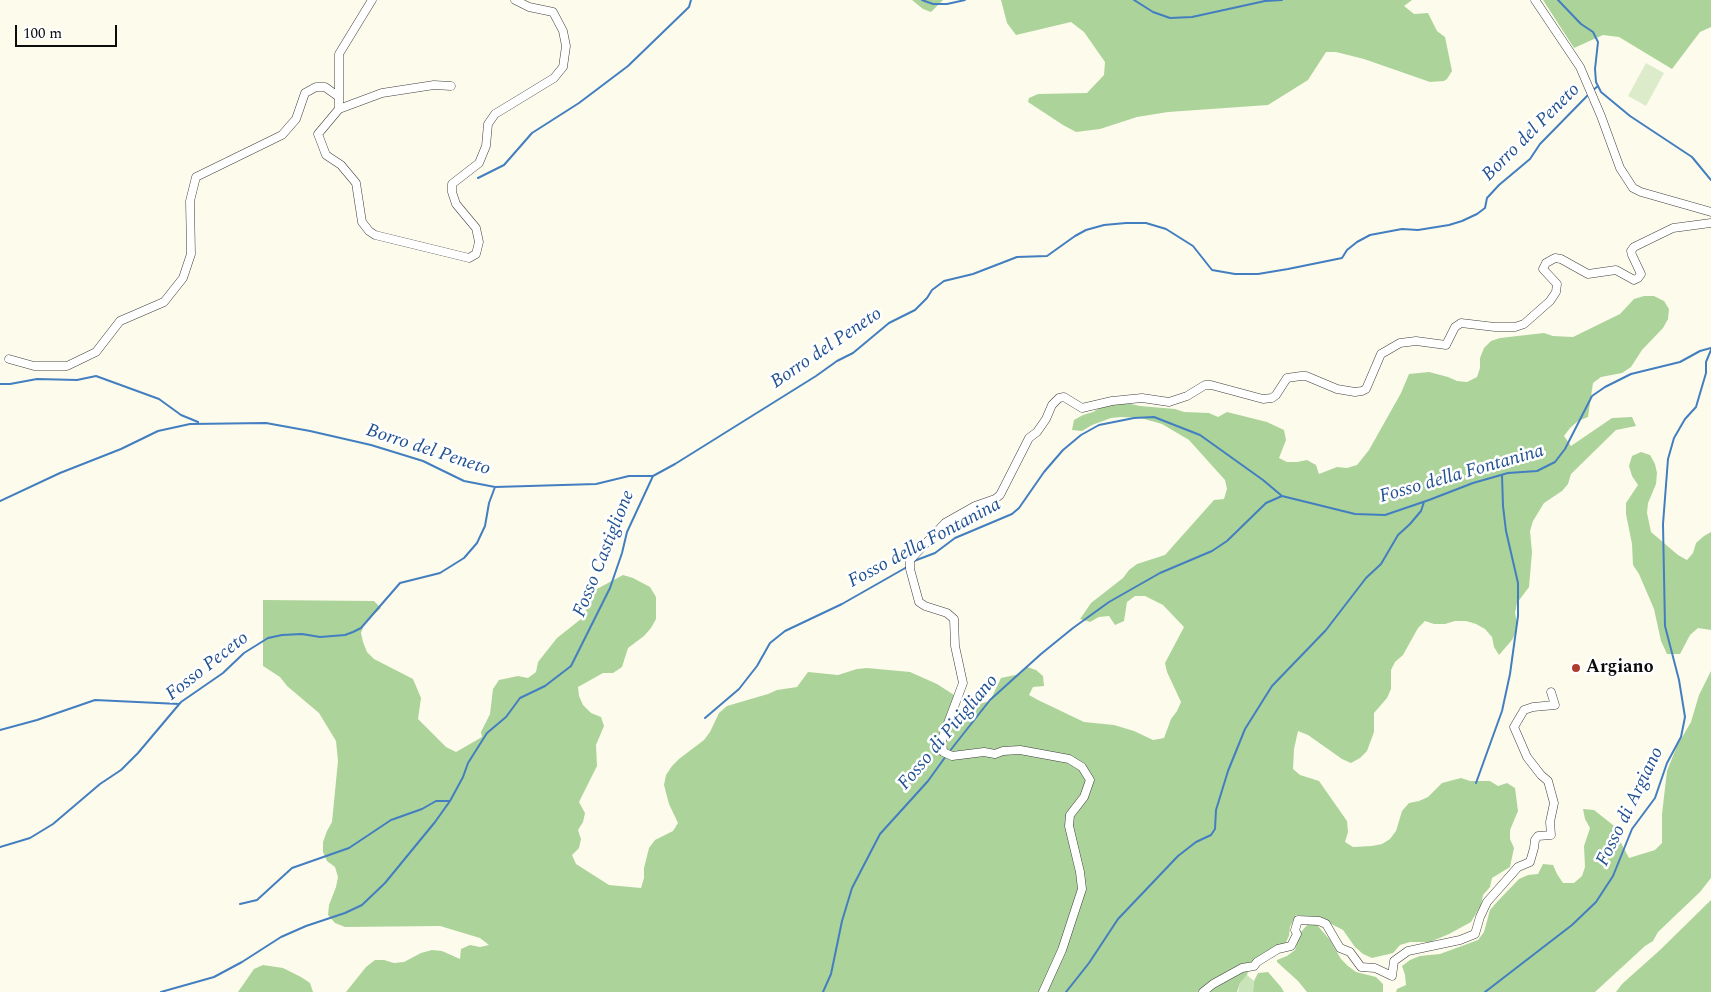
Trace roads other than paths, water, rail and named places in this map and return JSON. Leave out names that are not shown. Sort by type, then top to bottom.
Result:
[{"type":"street","points":[[340,109],[338,97],[339,54],[372,0]]},
{"type":"street","points":[[451,86],[434,85],[382,93],[340,109],[318,134],[326,155],[341,165],[356,183],[362,222],[369,231],[374,235],[469,258],[476,254],[479,242],[476,228],[456,204],[452,192],[452,184],[479,163],[486,146],[488,124],[495,114],[554,78],[563,67],[566,46],[563,31],[553,12],[529,8],[515,0]]},
{"type":"street","points":[[1535,0],[1580,67],[1620,168],[1633,188],[1711,212]]},
{"type":"street","points":[[9,359],[34,366],[67,366],[96,352],[120,321],[164,302],[184,278],[191,254],[190,201],[196,177],[282,135],[296,119],[305,93],[316,86],[325,87],[338,97]]},
{"type":"street","points":[[1043,992],[1062,950],[1082,889],[1069,826],[1070,816],[1084,797],[1090,780],[1082,767],[1069,759],[1020,750],[1003,751],[995,754],[984,752],[952,756],[943,752],[942,739],[963,683],[955,646],[954,619],[947,613],[925,606],[919,602],[910,569],[910,560],[945,523],[975,506],[995,499],[1000,495],[1029,438],[1037,432],[1046,419],[1052,405],[1059,398],[1064,397],[1082,408],[1112,401],[1142,398],[1169,402],[1187,396],[1205,385],[1210,385],[1263,399],[1272,398],[1276,395],[1287,378],[1301,376],[1306,376],[1337,389],[1355,392],[1362,391],[1366,389],[1381,354],[1400,343],[1416,341],[1446,345],[1455,327],[1461,323],[1495,327],[1515,327],[1524,324],[1550,301],[1556,292],[1557,284],[1543,268],[1546,263],[1555,258],[1561,259],[1588,274],[1616,270],[1634,280],[1641,274],[1632,255],[1631,250],[1634,247],[1673,228],[1711,223]]},
{"type":"street","points":[[1203,992],[1213,984],[1242,968],[1254,966],[1257,962],[1278,949],[1291,946],[1297,934],[1295,930],[1298,920],[1319,921],[1326,924],[1340,948],[1350,952],[1361,967],[1375,968],[1392,976],[1394,961],[1408,951],[1450,943],[1474,934],[1487,902],[1518,867],[1530,862],[1535,840],[1538,836],[1551,835],[1550,822],[1554,803],[1548,781],[1527,757],[1514,727],[1524,710],[1532,707],[1556,705],[1551,692]]},
{"type":"waterway","points":[[478,178],[504,165],[532,133],[579,103],[628,66],[689,7],[691,0]]},
{"type":"waterway","points":[[922,0],[933,4],[947,4],[965,0]]},
{"type":"waterway","points":[[1134,0],[1153,12],[1170,18],[1192,17],[1265,1],[1282,0]]},
{"type":"waterway","points":[[1558,0],[1581,24],[1593,32],[1598,42],[1595,69],[1596,82],[1601,92],[1630,116],[1692,157],[1711,180]]},
{"type":"waterway","name":"Borro del Peneto","points":[[1592,91],[1598,86]]},
{"type":"waterway","name":"Borro del Peneto","points":[[0,501],[158,431],[190,424],[266,423],[310,431],[371,445],[423,461],[464,481],[495,487],[596,484],[629,476],[653,476],[816,376],[837,361],[853,353],[889,323],[915,310],[932,290],[944,281],[973,274],[1017,257],[1047,256],[1086,230],[1104,225],[1126,223],[1146,223],[1166,229],[1193,246],[1212,270],[1235,274],[1258,274],[1342,258],[1347,250],[1370,235],[1402,229],[1418,230],[1449,225],[1477,214],[1485,208],[1487,198],[1499,185],[1530,159],[1540,144],[1589,94]]},
{"type":"waterway","name":"Fosso della Fontanina","points":[[914,561],[935,553],[955,538],[1012,514],[1019,508],[1044,472],[1063,450],[1081,435],[1099,425],[1134,418],[1154,417],[1200,435],[1282,496],[1355,514],[1385,515],[1473,483],[1508,473],[1537,471],[1555,462],[1565,449],[1592,396],[1631,374],[1680,362],[1700,351],[1711,348]]},
{"type":"waterway","name":"Fosso di Argiano","points":[[1485,992],[1572,925],[1596,902],[1613,876],[1632,829],[1655,798],[1667,763],[1681,737],[1685,717],[1679,680],[1665,626],[1663,524],[1668,459],[1674,438],[1685,419],[1696,407],[1706,373],[1706,362],[1711,350]]},
{"type":"waterway","name":"Borro del Peneto","points":[[0,384],[37,379],[77,380],[96,376],[159,399],[181,415],[198,422]]},
{"type":"waterway","points":[[1476,783],[1502,711],[1510,674],[1518,616],[1518,583],[1506,531],[1502,475]]},
{"type":"waterway","name":"Fosso Castiglione","points":[[161,992],[214,977],[281,937],[362,905],[385,883],[450,801],[468,763],[487,733],[506,717],[520,698],[545,686],[571,666],[610,588],[627,532],[653,476]]},
{"type":"waterway","name":"Fosso Peceto","points":[[0,847],[30,838],[53,824],[100,784],[121,770],[181,702],[223,673],[244,653],[268,638],[302,634],[320,637],[345,635],[353,632],[361,628],[400,583],[440,573],[464,558],[477,543],[485,526],[489,503],[495,487]]},
{"type":"waterway","name":"Fosso di Pitigliano","points":[[949,752],[990,700],[1073,628],[1109,602],[1160,573],[1212,551],[1227,541],[1266,503],[1282,496]]},
{"type":"waterway","points":[[1066,992],[1089,963],[1118,919],[1178,856],[1196,842],[1211,835],[1215,829],[1216,810],[1228,771],[1245,729],[1272,686],[1326,630],[1366,578],[1381,564],[1398,535],[1421,511],[1424,502]]},
{"type":"waterway","name":"Fosso della Fontanina","points":[[705,718],[739,689],[757,666],[770,643],[785,631],[842,604],[907,567]]},
{"type":"waterway","points":[[0,730],[37,720],[95,700],[179,704]]},
{"type":"waterway","name":"Fosso di Pitigliano","points":[[823,992],[831,974],[842,921],[852,888],[880,834],[928,781],[946,756]]},
{"type":"waterway","points":[[240,904],[257,900],[292,868],[349,848],[391,820],[422,809],[436,801],[450,801]]},
{"type":"place","name":"Argiano","points":[[1576,668]]}]
